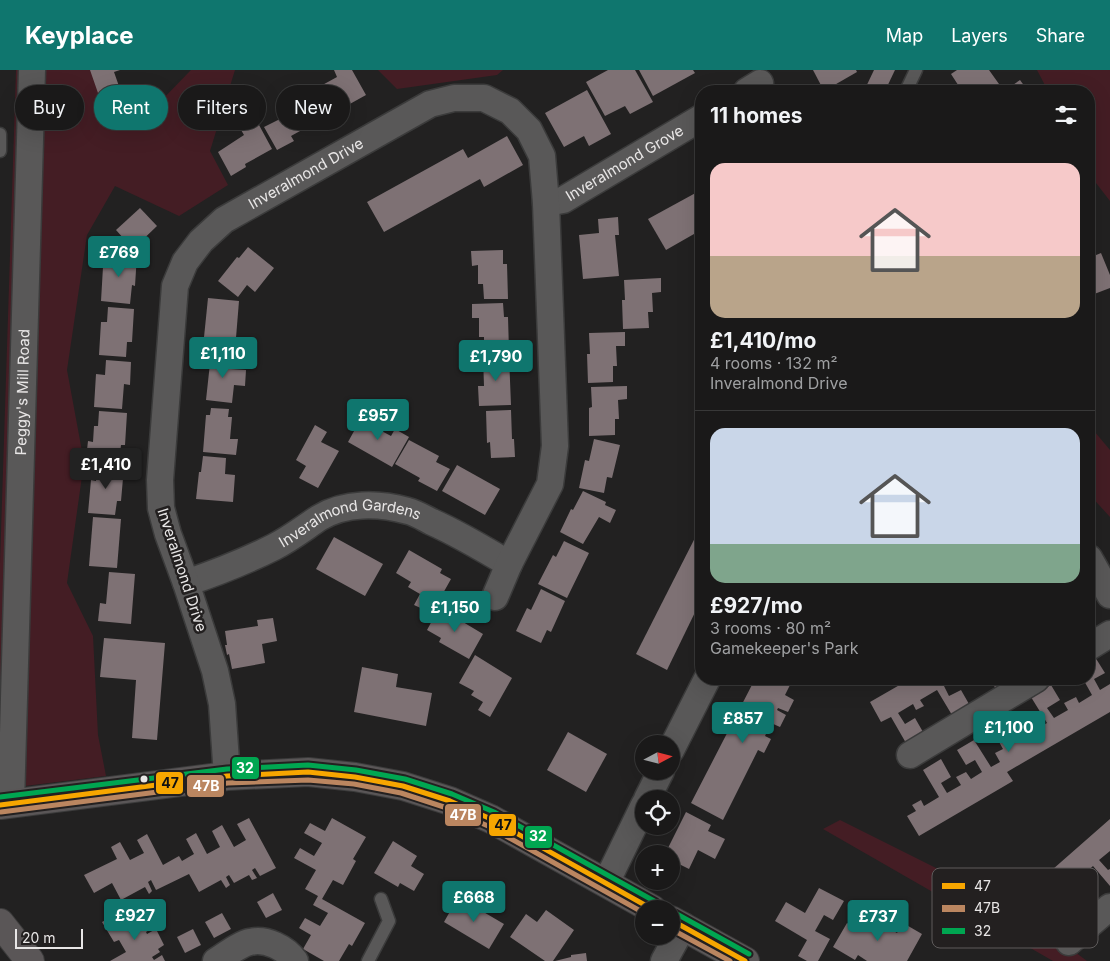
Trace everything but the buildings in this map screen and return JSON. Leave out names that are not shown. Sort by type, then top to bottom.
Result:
[{"type":"street","name":"Peggy's Mill Road","points":[[5,804],[32,70]]},
{"type":"street","name":"Inveralmond Drive","points":[[227,776],[222,704],[215,672],[161,508],[160,480],[175,286],[185,262],[201,241],[224,220],[430,104],[454,98],[484,98],[510,111],[530,130],[542,156],[546,203],[555,446],[550,484],[509,564],[495,597]]},
{"type":"street","name":"Inveralmond Grove","points":[[546,203],[564,200],[695,122]]},
{"type":"street","name":"Inveralmond Gardens","points":[[186,583],[264,552],[292,538],[320,518],[338,509],[363,506],[410,511],[449,530],[509,564]]},
{"type":"street","points":[[1095,569],[1110,595]]},
{"type":"street","points":[[1095,643],[1110,634]]},
{"type":"street","points":[[678,735],[703,685]]},
{"type":"street","points":[[910,755],[1026,685]]},
{"type":"street","points":[[5,804],[227,776],[308,772],[355,777],[403,786],[450,801],[491,819],[636,900]]},
{"type":"street","points":[[606,883],[635,823]]},
{"type":"street","points":[[1098,917],[1110,907]]},
{"type":"street","points":[[0,923],[30,961]]},
{"type":"street","points":[[680,925],[745,961]]},
{"type":"street","points":[[216,961],[250,942],[271,943],[290,954],[295,961]]},
{"type":"street","points":[[664,961],[669,945]]},
{"type":"lane","points":[[909,85],[916,70]]},
{"type":"lane","points":[[0,134],[0,151]]},
{"type":"lane","points":[[368,961],[389,921],[382,899]]},
{"type":"shaded area","points":[[16,70],[99,70],[101,85],[94,85],[94,130],[168,130],[168,94],[191,70],[235,70],[230,85],[178,85],[178,130],[216,130],[210,151],[228,185],[179,216],[115,186],[87,235],[67,370],[84,462],[67,583],[93,636],[98,735],[106,776],[25,786],[0,782],[0,563],[15,101],[15,130],[84,130],[84,85],[16,85]]},
{"type":"shaded area","points":[[378,70],[503,70],[497,75],[397,89]]},
{"type":"shaded area","points":[[1037,70],[1110,70],[1110,201],[1095,182],[1095,85],[1045,85]]},
{"type":"shaded area","points":[[1095,432],[1110,450],[1110,517],[1095,501]]},
{"type":"shaded area","points":[[840,820],[936,868],[932,868],[932,892],[823,829]]},
{"type":"shaded area","points":[[1030,948],[1070,948],[1087,961],[1053,961]]},
{"type":"transit line","name":"32","points":[[0,797],[227,769],[308,765],[356,770],[405,779],[452,794],[494,812],[652,900]]},
{"type":"transit line","name":"47","points":[[0,805],[227,776],[308,772],[355,777],[403,786],[450,801],[491,819],[636,900]]},
{"type":"transit line","name":"47B","points":[[1,812],[228,783],[308,780],[354,784],[401,793],[447,808],[488,826],[635,908]]},
{"type":"transit line","name":"32","points":[[680,916],[749,954]]},
{"type":"transit line","name":"47","points":[[680,925],[745,961]]},
{"type":"transit line","name":"47B","points":[[680,934],[730,961]]}]
